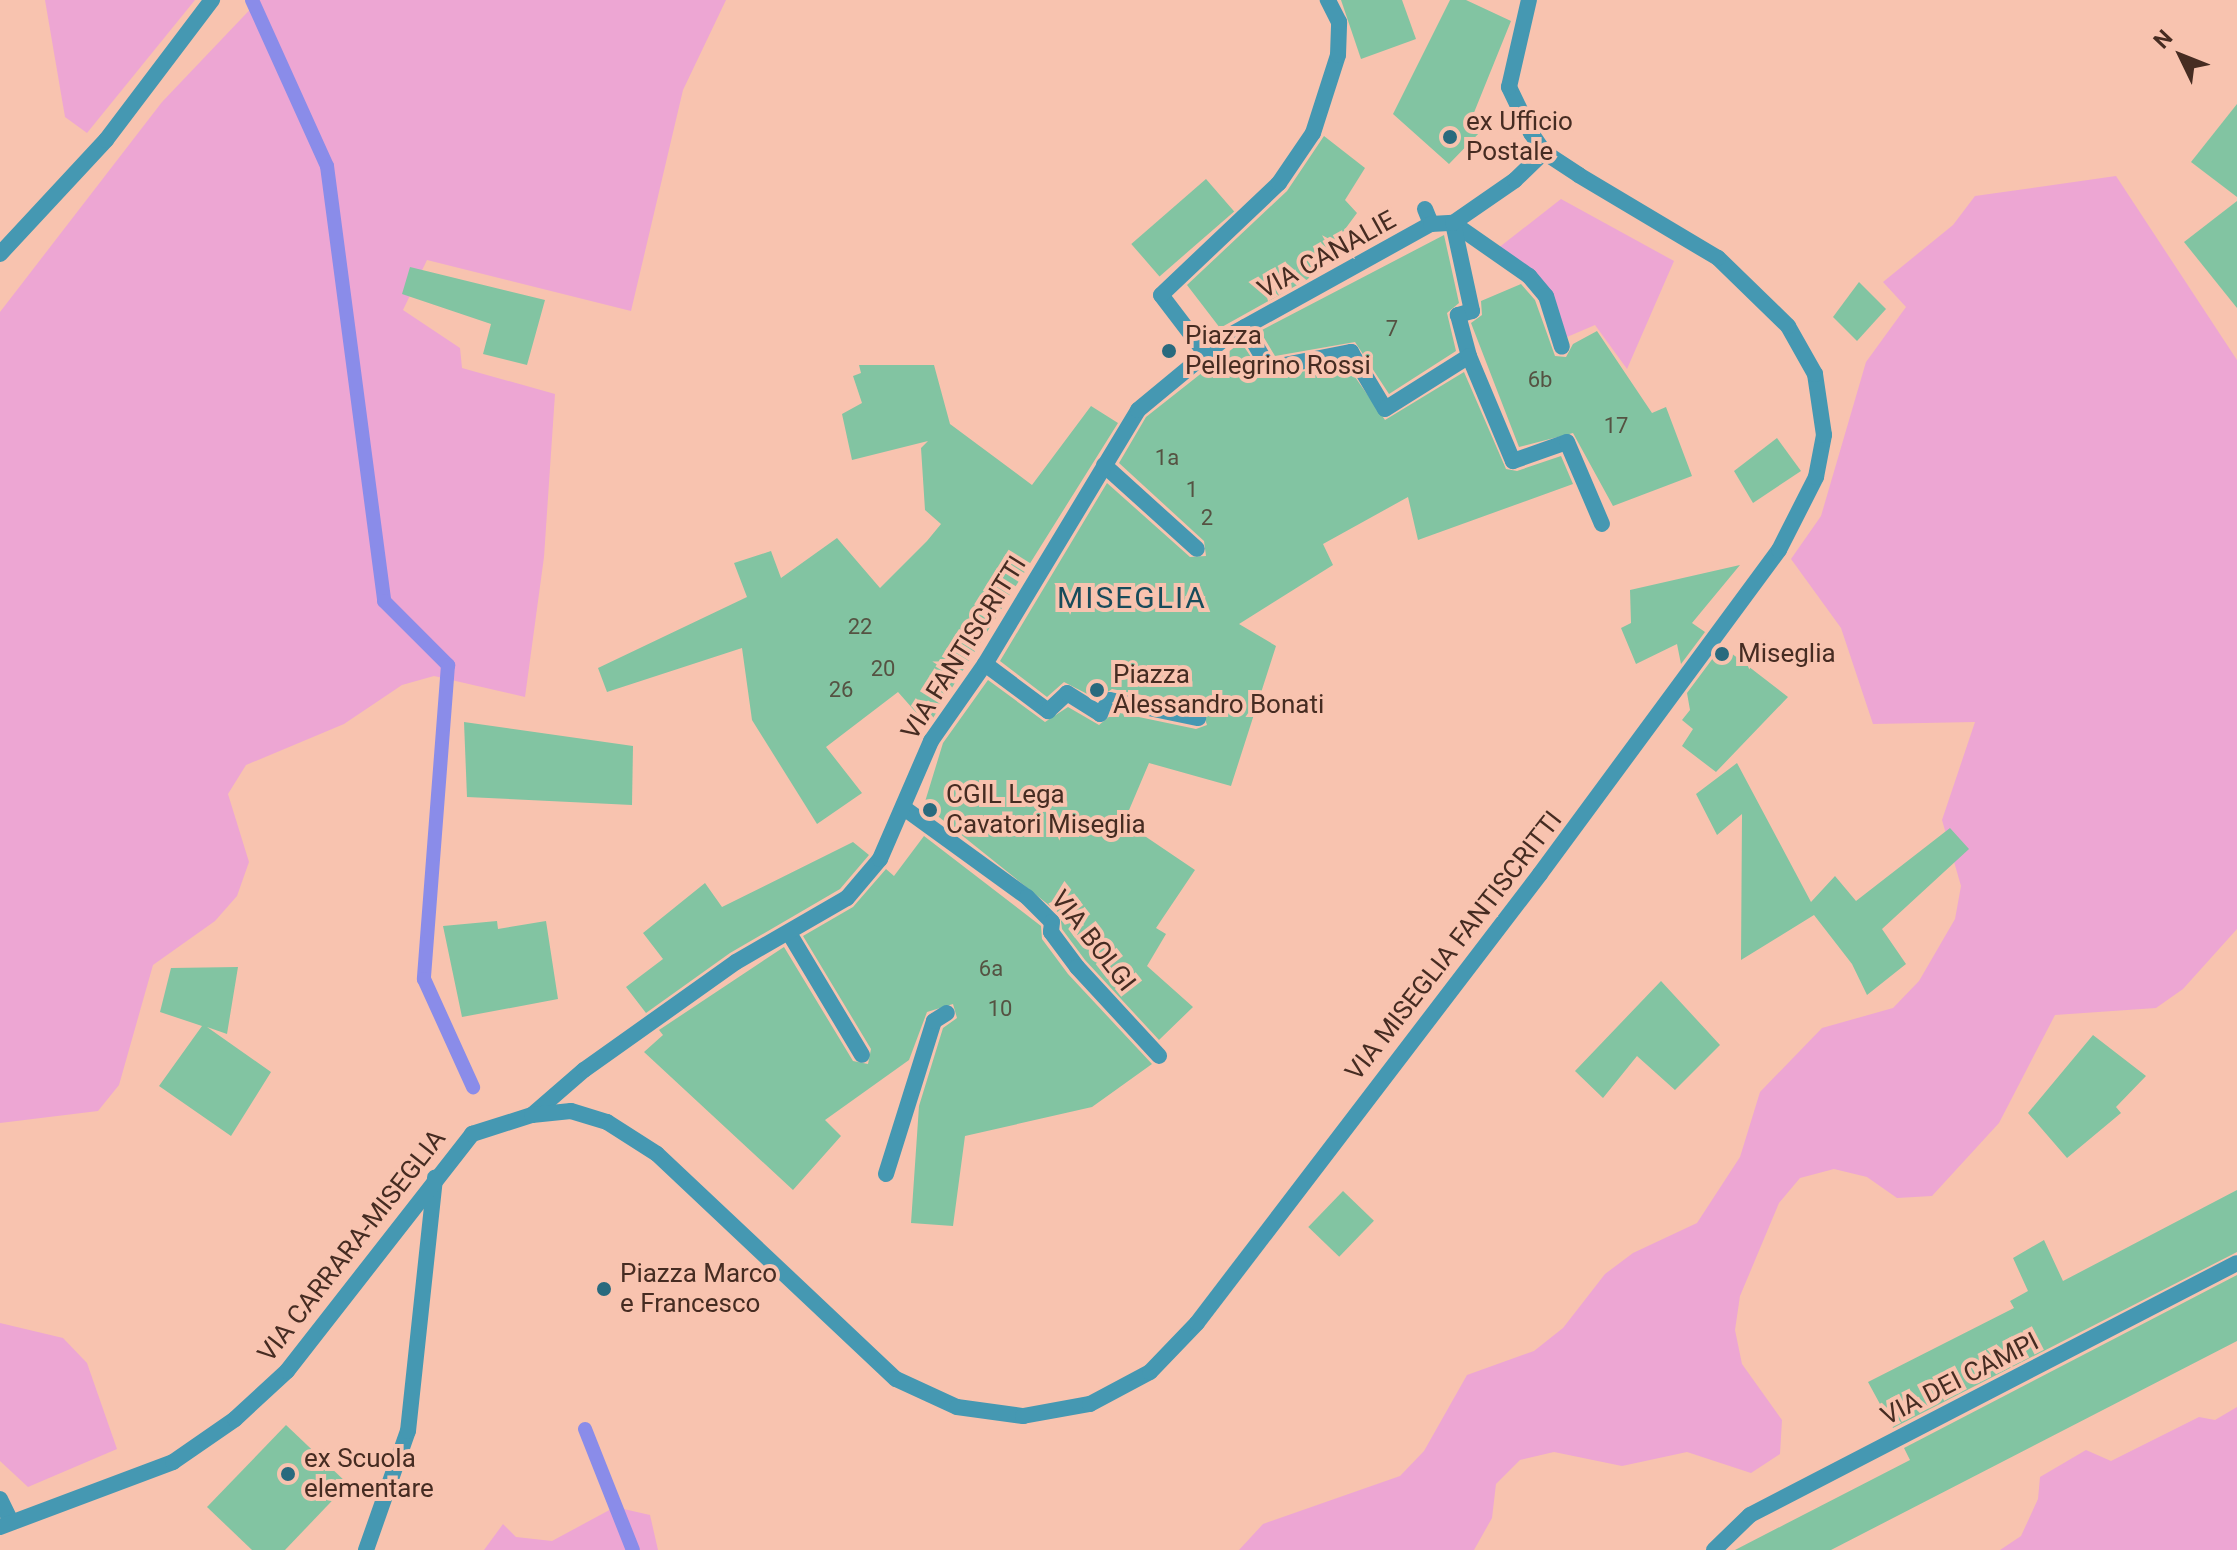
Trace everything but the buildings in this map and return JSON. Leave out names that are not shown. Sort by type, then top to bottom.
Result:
[{"type":"street","points":[[0,254],[106,140],[212,0]]},
{"type":"street","points":[[1206,354],[1161,295],[1279,183],[1313,133],[1338,55],[1339,22],[1328,0]]},
{"type":"street","name":"VIA MISEGLIA FANTISCRITTI","points":[[571,1111],[607,1122],[657,1154],[896,1379],[957,1407],[1023,1416],[1090,1404],[1150,1372],[1197,1323],[1540,874],[1779,550],[1816,477],[1824,435],[1815,374],[1788,326],[1718,258],[1544,152],[1531,133],[1509,87],[1529,0]]},
{"type":"street","points":[[1453,223],[1544,152]]},
{"type":"street","name":"VIA CANALIE","points":[[1206,354],[1428,216],[1453,223]]},
{"type":"street","points":[[1453,223],[1529,276],[1546,296],[1562,347]]},
{"type":"street","points":[[1453,223],[1472,311],[1458,315],[1469,356],[1513,461],[1567,442],[1602,524]]},
{"type":"street","points":[[1245,327],[1269,368],[1351,352],[1385,409],[1469,356]]},
{"type":"street","name":"VIA FANTISCRITTI","points":[[532,1115],[584,1070],[736,962],[847,898],[880,859],[931,741],[985,664],[1113,447],[1138,410],[1206,354]]},
{"type":"street","points":[[1104,465],[1197,549]]},
{"type":"street","points":[[985,664],[1048,711],[1067,693],[1100,714],[1110,700],[1198,718]]},
{"type":"street","name":"VIA BOLGI","points":[[904,808],[1027,897],[1052,922],[1051,932],[1077,967],[1159,1056]]},
{"type":"street","points":[[789,933],[862,1055]]},
{"type":"street","points":[[886,1174],[934,1021],[947,1013]]},
{"type":"street","name":"VIA CARRARA-MISEGLIA","points":[[0,1499],[5,1524],[173,1462],[235,1419],[287,1371],[435,1177],[472,1134],[532,1115],[571,1111]]},
{"type":"street","points":[[366,1550],[408,1431],[435,1177]]},
{"type":"street","name":"VIA DEI CAMPI","points":[[1714,1550],[1750,1515],[2237,1263]]},
{"type":"shaded area","points":[[45,0],[195,0],[87,133],[65,117]]},
{"type":"shaded area","points":[[259,0],[726,0],[683,90],[631,311],[427,260],[403,310],[460,348],[462,368],[555,394],[544,557],[525,697],[434,676],[402,685],[344,724],[246,765],[228,794],[249,862],[237,896],[215,921],[153,965],[119,1085],[98,1111],[0,1123],[0,312],[162,102]]},
{"type":"shaded area","points":[[2116,176],[2237,360],[2237,929],[2183,989],[2156,1008],[2055,1015],[1999,1123],[1932,1196],[1897,1198],[1867,1177],[1834,1169],[1800,1178],[1779,1203],[1740,1296],[1735,1330],[1742,1364],[1782,1420],[1780,1454],[1751,1473],[1687,1452],[1622,1466],[1554,1452],[1520,1460],[1496,1484],[1492,1518],[1474,1550],[1239,1550],[1263,1524],[1400,1476],[1424,1451],[1467,1375],[1534,1351],[1563,1328],[1605,1274],[1633,1253],[1697,1223],[1740,1157],[1760,1092],[1822,1028],[1893,1008],[1919,981],[1955,919],[1961,886],[1942,820],[1975,722],[1873,724],[1841,628],[1791,559],[1821,516],[1866,362],[1906,307],[1883,282],[1953,225],[1975,196]]},
{"type":"shaded area","points":[[1561,199],[1674,261],[1627,369],[1595,325],[1567,337],[1553,294],[1497,249]]},
{"type":"shaded area","points":[[0,1323],[63,1338],[87,1363],[117,1449],[28,1487],[0,1461]]},
{"type":"shaded area","points":[[2237,1407],[2237,1550],[2000,1550],[2021,1536],[2038,1499],[2040,1477],[2086,1450],[2111,1461],[2199,1417],[2215,1420]]},
{"type":"shaded area","points":[[615,1507],[650,1515],[658,1550],[484,1550],[503,1524],[516,1537],[552,1541]]},
{"type":"waterway","points":[[252,0],[327,166],[384,601],[448,665],[424,979],[473,1087]]},
{"type":"waterway","points":[[585,1429],[633,1550]]},
{"type":"place","name":"ex Ufficio Postale","points":[[1450,137]]},
{"type":"place","name":"Piazza Pellegrino Rossi","points":[[1169,351]]},
{"type":"place","name":"Miseglia","points":[[1722,654]]},
{"type":"place","name":"Piazza Alessandro Bonati","points":[[1097,690]]},
{"type":"place","name":"CGIL Lega Cavatori Miseglia","points":[[930,810]]},
{"type":"place","name":"Piazza Marco e Francesco","points":[[604,1289]]},
{"type":"place","name":"ex Scuola elementare","points":[[288,1474]]},
{"type":"district","name":"MISEGLIA","points":[[1132,598]]}]
